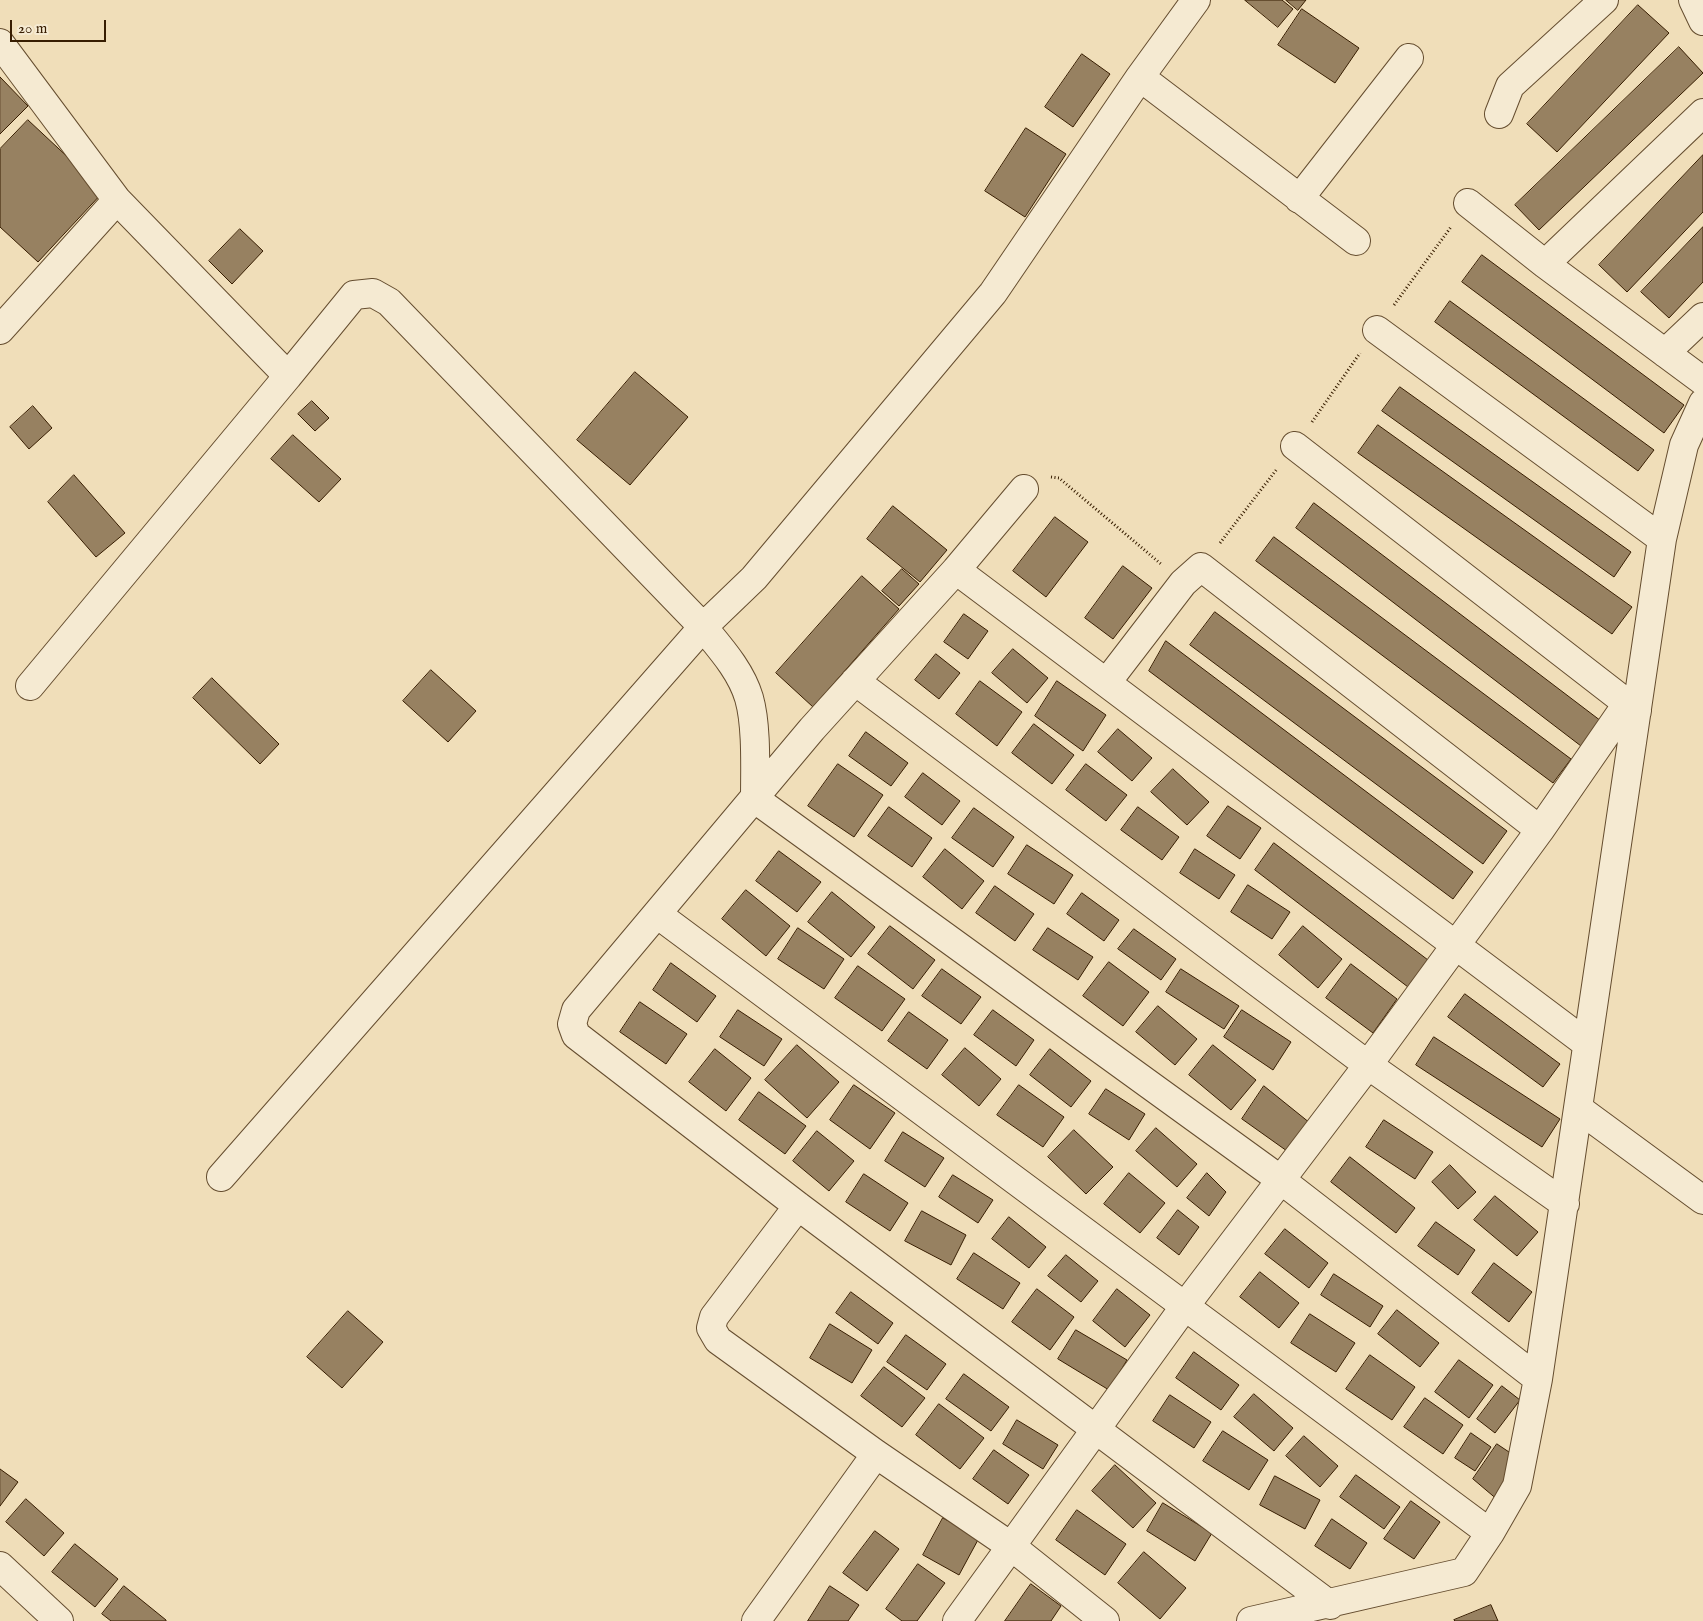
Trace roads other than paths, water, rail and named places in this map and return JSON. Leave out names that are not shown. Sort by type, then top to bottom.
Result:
[{"type":"street","points":[[221,1178],[703,627],[754,578],[993,292],[1140,77],[1196,0]]},
{"type":"street","points":[[1499,114],[1514,82],[1604,0]]},
{"type":"street","points":[[1693,0],[1703,21]]},
{"type":"street","points":[[0,43],[117,200],[288,376]]},
{"type":"street","points":[[1299,199],[1409,58]]},
{"type":"street","points":[[1140,77],[1356,241]]},
{"type":"street","points":[[1545,264],[1703,113]]},
{"type":"street","points":[[0,330],[117,200]]},
{"type":"street","points":[[1468,203],[1545,264],[1703,381]]},
{"type":"street","points":[[30,686],[354,295],[373,293],[389,302],[703,627],[733,665],[749,698],[754,743],[755,799]]},
{"type":"street","points":[[1665,353],[1703,317]]},
{"type":"street","points":[[1377,330],[1662,539]]},
{"type":"street","points":[[1251,1621],[1464,1572],[1490,1533],[1517,1486],[1538,1379],[1579,1108],[1586,1043],[1632,708],[1662,539],[1684,445],[1703,403]]},
{"type":"street","points":[[1294,446],[1632,708]]},
{"type":"street","points":[[1024,489],[956,570],[855,681],[657,914],[576,1010],[572,1024],[576,1035],[798,1206],[1330,1604]]},
{"type":"street","points":[[956,570],[1108,682],[1454,946],[1586,1043]]},
{"type":"street","points":[[1108,682],[1192,575],[1540,830]]},
{"type":"street","points":[[855,681],[1368,1066],[1564,1204]]},
{"type":"street","points":[[957,1621],[1012,1548],[1185,1306],[1368,1066],[1454,946],[1632,708]]},
{"type":"street","points":[[755,799],[1281,1180],[1538,1379]]},
{"type":"street","points":[[657,914],[1490,1533]]},
{"type":"street","points":[[1579,1108],[1703,1200]]},
{"type":"street","points":[[798,1206],[714,1317],[711,1328],[718,1340],[876,1454],[1012,1548],[1105,1621]]},
{"type":"street","points":[[756,1621],[876,1454]]},
{"type":"street","points":[[0,1568],[59,1621]]}]
